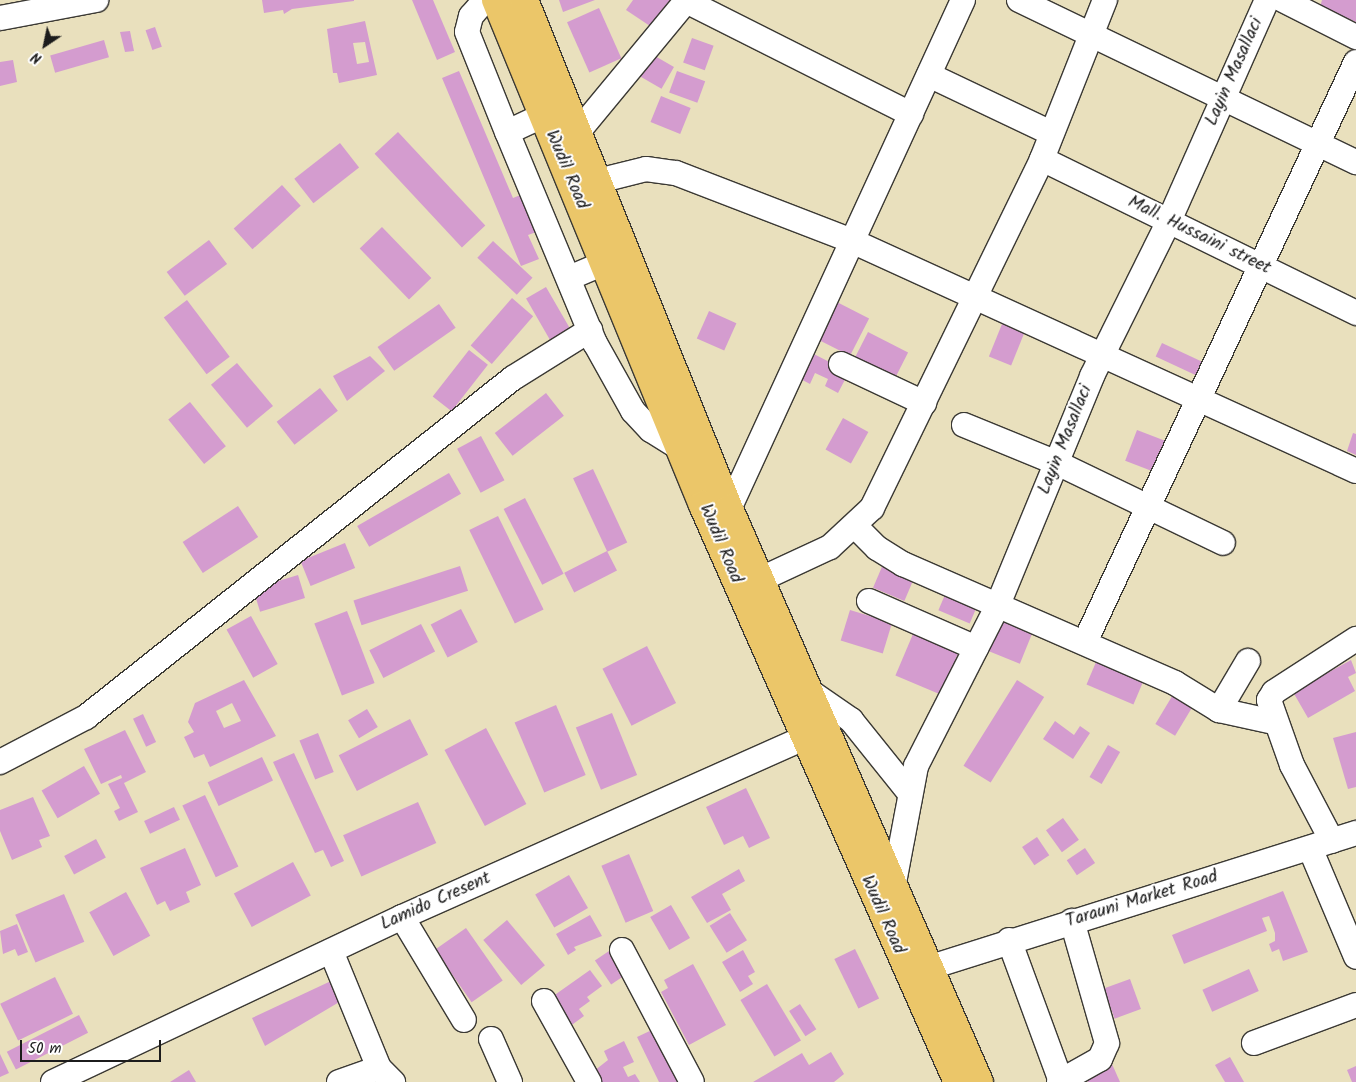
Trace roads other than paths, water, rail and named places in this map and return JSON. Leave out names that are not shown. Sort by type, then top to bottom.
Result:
[{"type":"main road","name":"Wudil Road","points":[[496,0],[542,116],[605,263],[680,448],[918,970]]},
{"type":"main road","name":"Wudil Road","points":[[524,0],[729,509],[804,688],[812,734],[893,888],[918,970],[959,1080]]},
{"type":"street","points":[[0,18],[96,0]]},
{"type":"street","points":[[485,0],[471,16],[467,32],[590,330],[633,411],[651,430],[680,448]]},
{"type":"street","points":[[577,133],[686,0],[911,114]]},
{"type":"street","points":[[729,509],[963,0]]},
{"type":"street","points":[[1019,0],[1356,162]]},
{"type":"street","points":[[759,580],[830,548],[855,526],[885,484],[974,296],[1042,159],[1104,0]]},
{"type":"street","name":"Layin Masallaci","points":[[893,888],[908,791],[916,766],[997,607],[1057,463],[1169,221],[1267,0]]},
{"type":"street","points":[[1283,0],[1356,37]]},
{"type":"street","points":[[1085,642],[1356,62]]},
{"type":"street","points":[[929,75],[1052,134]]},
{"type":"street","points":[[507,132],[542,116]]},
{"type":"street","name":"Mall. Hussaini street","points":[[1042,159],[1260,267],[1356,312]]},
{"type":"street","points":[[598,181],[646,169],[676,173],[852,241],[1198,401],[1356,471]]},
{"type":"street","points":[[569,278],[605,263]]},
{"type":"street","points":[[0,762],[86,717],[512,378],[590,330]]},
{"type":"street","points":[[840,364],[924,403]]},
{"type":"street","points":[[964,425],[1057,463],[1148,509],[1223,543]]},
{"type":"street","points":[[855,526],[889,558],[997,607],[1085,642],[1175,683],[1219,710],[1274,722]]},
{"type":"street","points":[[869,602],[976,648]]},
{"type":"street","points":[[1356,639],[1274,692],[1269,700],[1274,722],[1321,845],[1356,957]]},
{"type":"street","points":[[1219,710],[1248,662]]},
{"type":"street","points":[[804,688],[851,720],[908,791]]},
{"type":"street","name":"Lamido Cresent","points":[[53,1082],[402,917],[812,734]]},
{"type":"street","name":"Tarauni Market Road","points":[[918,970],[1356,833]]},
{"type":"street","points":[[402,917],[464,1020]]},
{"type":"street","points":[[1009,940],[1060,1082],[1100,1059],[1108,1043],[1072,921]]},
{"type":"street","points":[[622,950],[692,1082]]},
{"type":"street","points":[[331,951],[386,1075],[339,1082]]},
{"type":"street","points":[[544,1002],[589,1082]]},
{"type":"street","points":[[1254,1043],[1356,1005]]},
{"type":"street","points":[[491,1039],[510,1082]]}]
